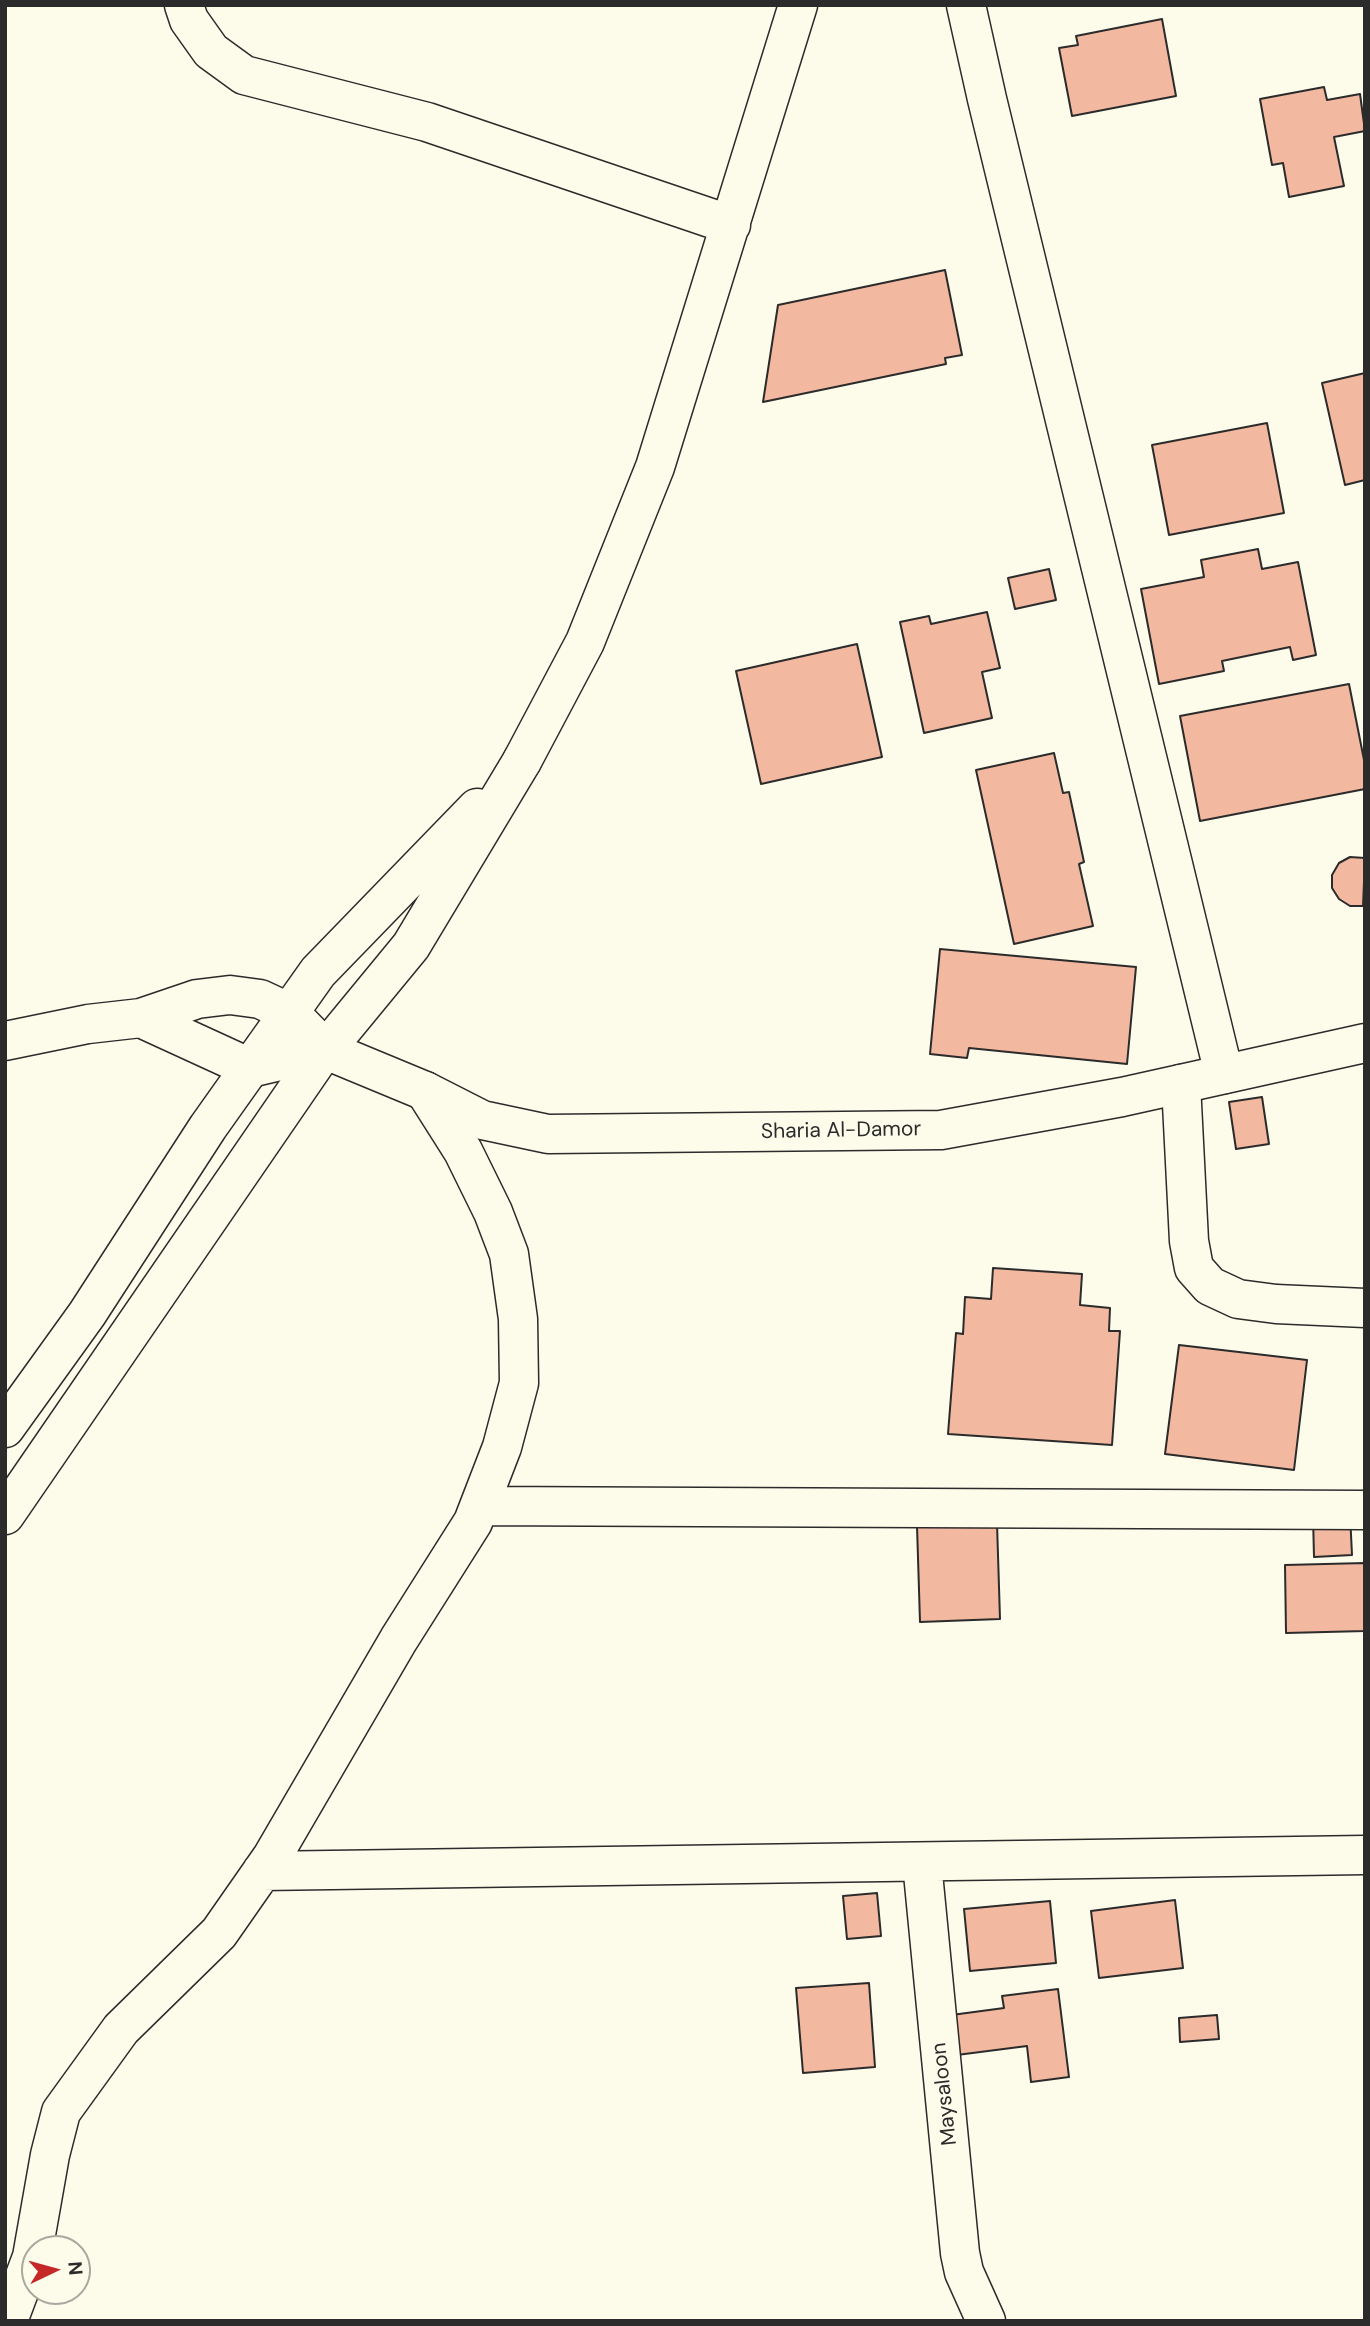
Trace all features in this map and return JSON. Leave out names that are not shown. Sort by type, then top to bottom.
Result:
[{"type":"street","points":[[184,5],[189,20],[211,51],[244,75],[427,122],[731,225]]},
{"type":"street","points":[[5,1515],[326,1050],[411,946],[522,761],[585,642],[650,479],[799,5]]},
{"type":"street","points":[[966,5],[1224,1074]]},
{"type":"street","points":[[5,1428],[87,1314],[208,1127],[318,972],[522,761]]},
{"type":"street","points":[[5,1041],[88,1024],[141,1018],[197,999],[230,995],[260,999],[290,1013],[326,1050]]},
{"type":"street","points":[[141,1018],[250,1068],[326,1050]]},
{"type":"street","name":"Sharia Al-Damor","points":[[326,1050],[425,1091],[482,1120],[548,1134],[941,1130],[1181,1084],[1365,1043]]},
{"type":"street","points":[[1181,1084],[1189,1241],[1194,1268],[1210,1286],[1238,1299],[1276,1304],[1365,1308]]},
{"type":"street","points":[[8,2321],[32,2257],[50,2155],[61,2112],[121,2029],[219,1933],[262,1871],[399,1639],[473,1522],[502,1447],[519,1383],[518,1319],[509,1254],[493,1212],[463,1152],[425,1091]]},
{"type":"street","points":[[480,1506],[1365,1510]]},
{"type":"street","points":[[262,1871],[1365,1855]]},
{"type":"street","name":"Maysaloon","points":[[922,1863],[960,2253],[964,2272],[986,2321]]},
{"type":"building","points":[[1162,19],[1176,96],[1072,116],[1059,48],[1078,45],[1076,36]]},
{"type":"building","points":[[1324,87],[1327,100],[1360,94],[1365,131],[1334,137],[1344,186],[1289,197],[1283,163],[1272,165],[1260,99]]},
{"type":"building","points":[[945,270],[962,355],[945,358],[946,364],[763,402],[778,305]]},
{"type":"building","points":[[1365,373],[1365,480],[1345,485],[1322,383]]},
{"type":"building","points":[[1267,423],[1284,513],[1169,535],[1152,445]]},
{"type":"building","points":[[1258,549],[1262,569],[1298,562],[1316,655],[1293,660],[1290,647],[1222,661],[1224,671],[1159,684],[1141,589],[1204,577],[1201,560]]},
{"type":"building","points":[[1049,569],[1056,600],[1015,609],[1008,578]]},
{"type":"building","points":[[987,612],[1000,668],[982,672],[992,718],[924,733],[900,622],[929,616],[931,624]]},
{"type":"building","points":[[857,644],[882,757],[761,784],[736,671]]},
{"type":"building","points":[[1349,684],[1365,765],[1365,789],[1200,821],[1180,716]]},
{"type":"building","points":[[1054,753],[1063,793],[1069,792],[1084,862],[1079,864],[1093,926],[1014,944],[976,770]]},
{"type":"building","points":[[1350,857],[1365,858],[1363,906],[1350,906],[1339,899],[1332,888],[1332,875],[1339,863]]},
{"type":"building","points":[[940,949],[1136,967],[1127,1064],[969,1048],[967,1058],[930,1054]]},
{"type":"building","points":[[1262,1097],[1269,1144],[1236,1149],[1229,1102]]},
{"type":"building","points":[[993,1268],[1082,1274],[1080,1305],[1110,1308],[1109,1331],[1120,1331],[1112,1445],[948,1434],[956,1333],[963,1334],[965,1297],[991,1299]]},
{"type":"building","points":[[1179,1345],[1307,1360],[1294,1470],[1165,1454]]},
{"type":"building","points":[[1350,1514],[1352,1555],[1314,1557],[1313,1516]]},
{"type":"building","points":[[997,1523],[1000,1619],[920,1622],[917,1526]]},
{"type":"building","points":[[1365,1563],[1365,1631],[1286,1633],[1285,1565]]},
{"type":"building","points":[[877,1893],[881,1936],[847,1939],[843,1896]]},
{"type":"building","points":[[1175,1900],[1183,1968],[1099,1978],[1091,1911]]},
{"type":"building","points":[[1050,1901],[1056,1963],[970,1971],[964,1909]]},
{"type":"building","points":[[869,1983],[875,2067],[803,2073],[796,1988]]},
{"type":"building","points":[[1058,1989],[1069,2077],[1031,2082],[1027,2046],[949,2056],[944,2016],[1004,2008],[1002,1996]]},
{"type":"building","points":[[1217,2015],[1219,2039],[1180,2042],[1179,2018]]}]
